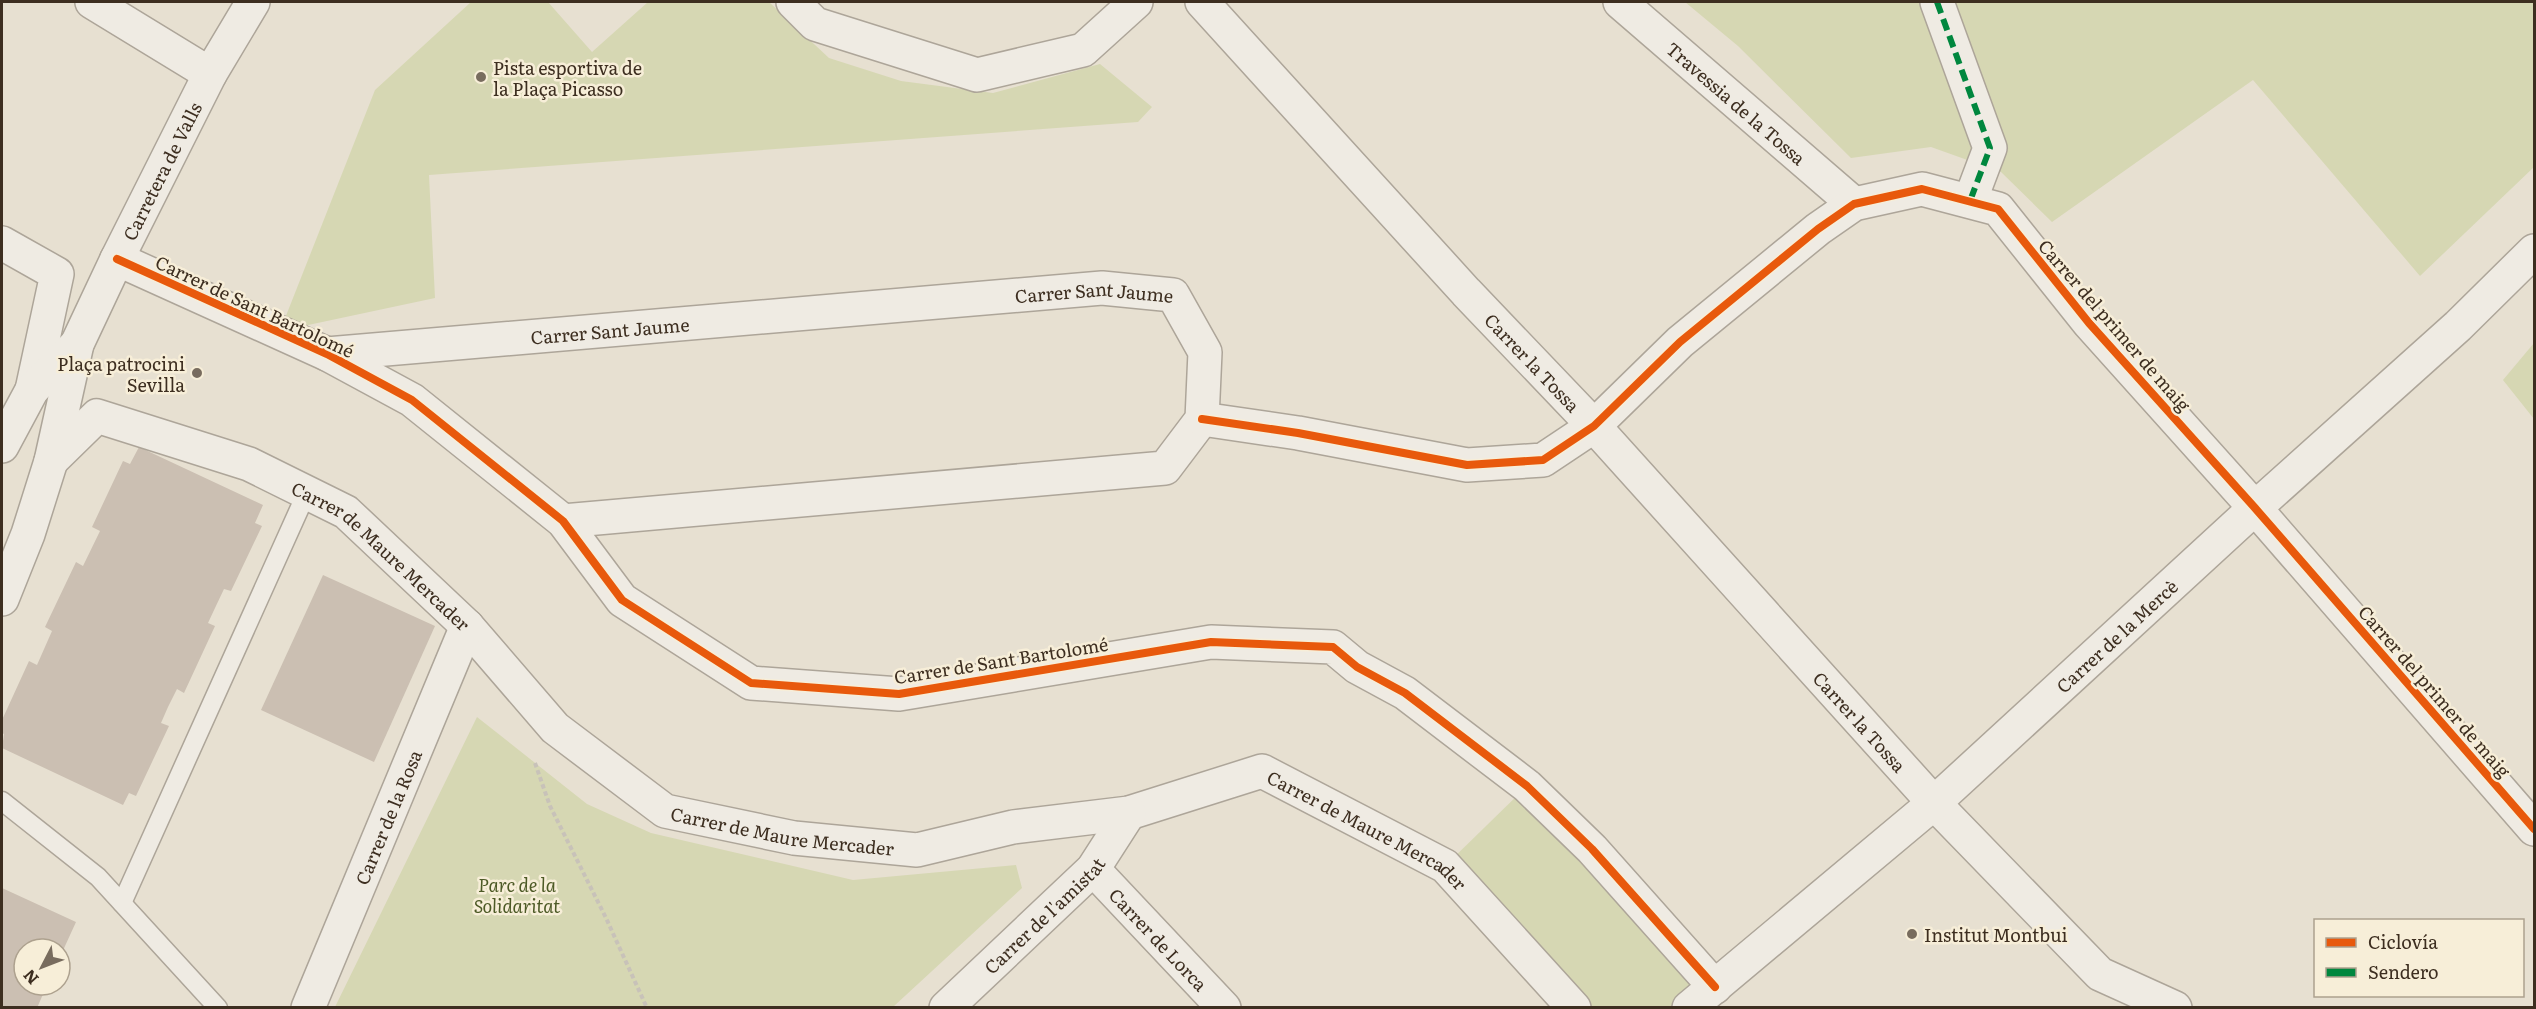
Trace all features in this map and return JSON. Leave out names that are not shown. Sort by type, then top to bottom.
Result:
[{"type":"street","points":[[92,2],[210,74]]},
{"type":"street","name":"Carretera de Valls","points":[[2,599],[28,534],[51,461],[77,344],[210,74],[253,2]]},
{"type":"street","points":[[793,2],[815,24],[977,75],[1083,50],[1136,2]]},
{"type":"street","name":"Carrer la Tossa","points":[[1202,2],[1466,292],[1594,426],[1934,803],[2100,974],[2175,1008]]},
{"type":"street","name":"Travessia de la Tossa","points":[[1620,2],[1854,204]]},
{"type":"street","points":[[1937,2],[1990,148],[1970,201]]},
{"type":"street","name":"Carrer del primer de maig","points":[[1202,419],[1298,433],[1467,465],[1543,460],[1594,426],[1680,342],[1818,229],[1854,204],[1922,189],[1998,209],[2089,322],[2535,829]]},
{"type":"street","points":[[2,243],[57,274],[32,390]]},
{"type":"street","name":"Carrer de la Mercè","points":[[1689,1008],[1934,803],[2255,508],[2458,326],[2535,251]]},
{"type":"street","name":"Carrer de Sant Bartolomé","points":[[117,259],[327,354],[412,400],[563,521],[622,600],[751,683],[899,694],[1211,642],[1333,647],[1357,667],[1405,693],[1527,786],[1592,849],[1716,987]]},
{"type":"street","name":"Carrer Sant Jaume","points":[[327,354],[1102,288],[1173,296],[1205,352],[1202,419]]},
{"type":"street","name":"Carretera de Valls","points":[[2,447],[32,390],[77,344]]},
{"type":"street","name":"Carrer de Maure Mercader","points":[[51,461],[97,416],[249,464],[346,512],[467,626],[555,728],[665,812],[794,838],[917,850],[1013,827],[1129,813],[1262,771],[1445,866],[1574,1008]]},
{"type":"street","points":[[563,521],[1165,468],[1202,419]]},
{"type":"street","name":"Carrer de la Rosa","points":[[308,1008],[467,626]]},
{"type":"street","name":"Carrer de l'amistat","points":[[946,1008],[1093,869],[1129,813]]},
{"type":"street","name":"Carrer de Lorca","points":[[1093,869],[1224,1008]]},
{"type":"lane","points":[[122,903],[307,492]]},
{"type":"lane","points":[[2,801],[98,877],[218,1008]]},
{"type":"path","points":[[531,752],[550,806],[606,918],[647,1008]]},
{"type":"green space","points":[[471,2],[548,2],[592,52],[648,2],[769,2],[829,58],[901,81],[993,93],[1100,64],[1152,107],[1138,122],[429,175],[435,298],[280,331],[375,90]]},
{"type":"green space","points":[[1685,2],[2534,2],[2534,167],[2420,276],[2253,80],[2052,222],[2001,172],[1931,147],[1851,158],[1738,46]]},
{"type":"green space","points":[[2534,343],[2534,419],[2503,380]]},
{"type":"green space","name":"Parc de la Solidaritat","points":[[477,717],[587,804],[651,833],[853,880],[1016,865],[1022,888],[893,1007],[335,1007]]},
{"type":"green space","points":[[1527,786],[1715,987],[1689,1007],[1574,1007],[1445,866]]},
{"type":"building","points":[[139,447],[263,505],[255,523],[262,526],[231,591],[224,589],[215,608],[208,623],[215,626],[184,693],[177,689],[161,723],[169,726],[136,796],[129,793],[123,805],[2,748],[4,734],[2,733],[2,720],[29,661],[37,665],[52,631],[45,627],[76,562],[83,566],[100,531],[92,527],[123,461],[130,464]]},
{"type":"building","points":[[323,575],[435,626],[374,762],[261,710]]},
{"type":"building","points":[[2,888],[76,922],[69,937],[12,937],[12,997],[42,997],[37,1008],[2,1008]]},
{"type":"marked path","points":[[1937,2],[1990,148],[1970,201]]},
{"type":"cycle path","points":[[1202,419],[1298,433],[1467,465],[1543,460],[1594,426],[1680,342],[1818,229],[1854,204],[1922,189],[1998,209],[2089,323],[2255,508],[2534,829]]},
{"type":"cycle path","points":[[117,259],[327,354],[412,400],[563,521],[622,600],[751,683],[899,694],[1211,642],[1333,647],[1357,667],[1405,693],[1527,786],[1592,849],[1715,987]]},
{"type":"place","name":"Pista esportiva de la Plaça Picasso","points":[[481,77]]},
{"type":"place","name":"Plaça patrocini Sevilla","points":[[197,373]]},
{"type":"place","name":"Institut Montbui","points":[[1912,934]]}]
